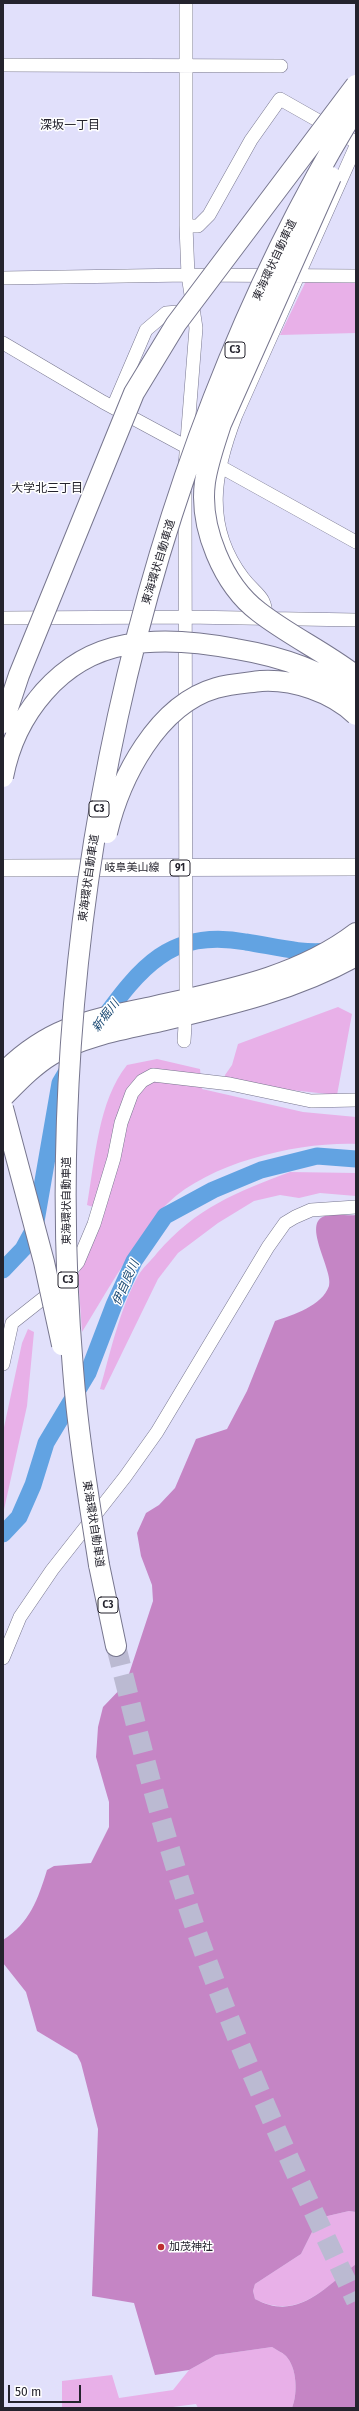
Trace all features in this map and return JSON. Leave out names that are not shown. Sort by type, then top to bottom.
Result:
[{"type":"highway","points":[[3,723],[19,675],[134,393],[176,324],[356,85]]},
{"type":"highway","name":"東海環状自動車道","points":[[116,1646],[99,1565],[78,1419],[70,1335],[66,1203],[70,1022],[92,855],[120,706],[146,606],[177,500],[213,400],[258,296],[308,192],[356,108]]},
{"type":"highway","points":[[356,122],[235,391],[211,453],[205,484],[206,517],[212,544],[220,566],[240,592],[258,611],[356,676]]},
{"type":"highway","points":[[3,777],[16,733],[37,698],[55,679],[81,661],[125,645],[188,641],[249,651],[322,675],[356,696]]},
{"type":"highway","points":[[70,1022],[112,810],[126,778],[142,749],[161,725],[184,704],[214,688],[274,680],[301,685],[319,692],[350,709],[356,714]]},
{"type":"highway","points":[[3,1097],[26,1074],[52,1055],[150,1015],[260,981],[294,968],[344,942],[356,933]]},
{"type":"highway","points":[[3,1073],[23,1053],[70,1022],[150,1015],[265,996],[329,971],[356,956]]},
{"type":"highway","points":[[3,1108],[44,1262],[78,1419]]},
{"type":"main road","name":"岐阜美山線","points":[[3,868],[356,868]]},
{"type":"street","points":[[186,3],[186,226],[188,275],[196,328],[194,368],[185,446],[186,989]]},
{"type":"street","points":[[3,65],[281,66]]},
{"type":"street","points":[[186,226],[198,226],[209,215],[251,140],[280,99],[356,142]]},
{"type":"street","points":[[266,618],[266,605],[263,599],[243,578],[221,539],[217,524],[216,497],[219,467],[224,447],[236,415],[356,146]]},
{"type":"street","points":[[3,278],[188,275],[356,276]]},
{"type":"street","points":[[113,407],[146,330],[166,312],[193,311]]},
{"type":"street","points":[[3,343],[113,407],[185,446],[219,467],[356,542]]},
{"type":"street","points":[[3,618],[186,617],[356,620]]},
{"type":"street","points":[[184,1041],[185,1026]]},
{"type":"street","points":[[3,1364],[12,1323],[55,1289],[78,1262],[94,1224],[114,1158],[121,1123],[132,1093],[142,1081],[153,1075],[230,1084],[311,1101],[356,1100]]},
{"type":"street","points":[[3,1658],[20,1617],[52,1570],[125,1477],[157,1432],[268,1247],[285,1223],[311,1210],[356,1207]]},
{"type":"shaded area","points":[[306,281],[356,281],[356,333],[280,335]]},
{"type":"shaded area","points":[[338,1007],[352,1014],[337,1095],[226,1083],[225,1075],[232,1065],[238,1044]]},
{"type":"shaded area","points":[[157,1059],[200,1069],[202,1089],[303,1112],[356,1117],[356,1144],[333,1144],[308,1147],[256,1157],[207,1176],[186,1189],[163,1208],[132,1251],[82,1332],[78,1275],[97,1226],[105,1211],[87,1205],[99,1132],[104,1113],[117,1080],[127,1065]]},
{"type":"shaded area","points":[[290,1172],[356,1173],[356,1196],[320,1193],[299,1198],[280,1195],[254,1201],[218,1223],[178,1253],[158,1279],[104,1390],[100,1389],[116,1331],[126,1302],[138,1276],[144,1267],[172,1237],[202,1213],[234,1195]]},
{"type":"shaded area","points":[[329,1215],[356,1215],[356,2212],[349,2211],[319,2218],[301,2254],[255,2284],[253,2291],[255,2299],[270,2305],[284,2307],[297,2304],[321,2292],[356,2264],[356,2408],[292,2408],[296,2388],[294,2374],[290,2361],[283,2353],[272,2347],[216,2355],[189,2370],[155,2375],[134,2303],[92,2296],[98,2129],[81,2063],[77,2055],[37,2031],[26,1992],[3,1963],[3,1940],[20,1926],[32,1910],[47,1870],[54,1866],[91,1863],[109,1827],[109,1802],[96,1757],[98,1727],[103,1707],[126,1683],[153,1601],[152,1585],[141,1556],[137,1533],[146,1513],[159,1505],[175,1488],[196,1439],[227,1429],[247,1391],[275,1321],[306,1309],[320,1299],[325,1293],[329,1286],[329,1279],[317,1237],[316,1228],[318,1220]]},
{"type":"shaded area","points":[[28,1329],[34,1332],[27,1406],[3,1514],[3,1432],[22,1343]]},
{"type":"shaded area","points":[[349,2211],[356,2212],[356,2264],[310,2299],[297,2304],[284,2306],[270,2305],[255,2299],[253,2291],[255,2284],[301,2254],[319,2218]]},
{"type":"shaded area","points":[[272,2347],[286,2356],[292,2367],[296,2388],[292,2408],[198,2408],[196,2404],[165,2408],[62,2408],[62,2381],[112,2375],[119,2398],[173,2390],[189,2370],[216,2355]]},
{"type":"waterway","name":"新堀川","points":[[100,1023],[129,985],[144,970],[160,957],[177,947],[197,941],[220,939],[297,951],[328,951]]},
{"type":"waterway","name":"新堀川","points":[[3,1270],[23,1249],[35,1227],[60,1083],[70,1066]]},
{"type":"waterway","name":"伊自良川","points":[[3,1534],[19,1517],[33,1485],[46,1443],[88,1373],[114,1305],[134,1261],[165,1216],[213,1190],[261,1170],[317,1156],[356,1159]]},
{"type":"tunnel","points":[[116,1646],[147,1767],[170,1848],[209,1966],[260,2094],[356,2301]]},
{"type":"place","name":"加茂神社","points":[[161,2247]]},
{"type":"district","name":"深坂一丁目","points":[[70,126]]},
{"type":"district","name":"大学北三丁目","points":[[47,489]]}]
